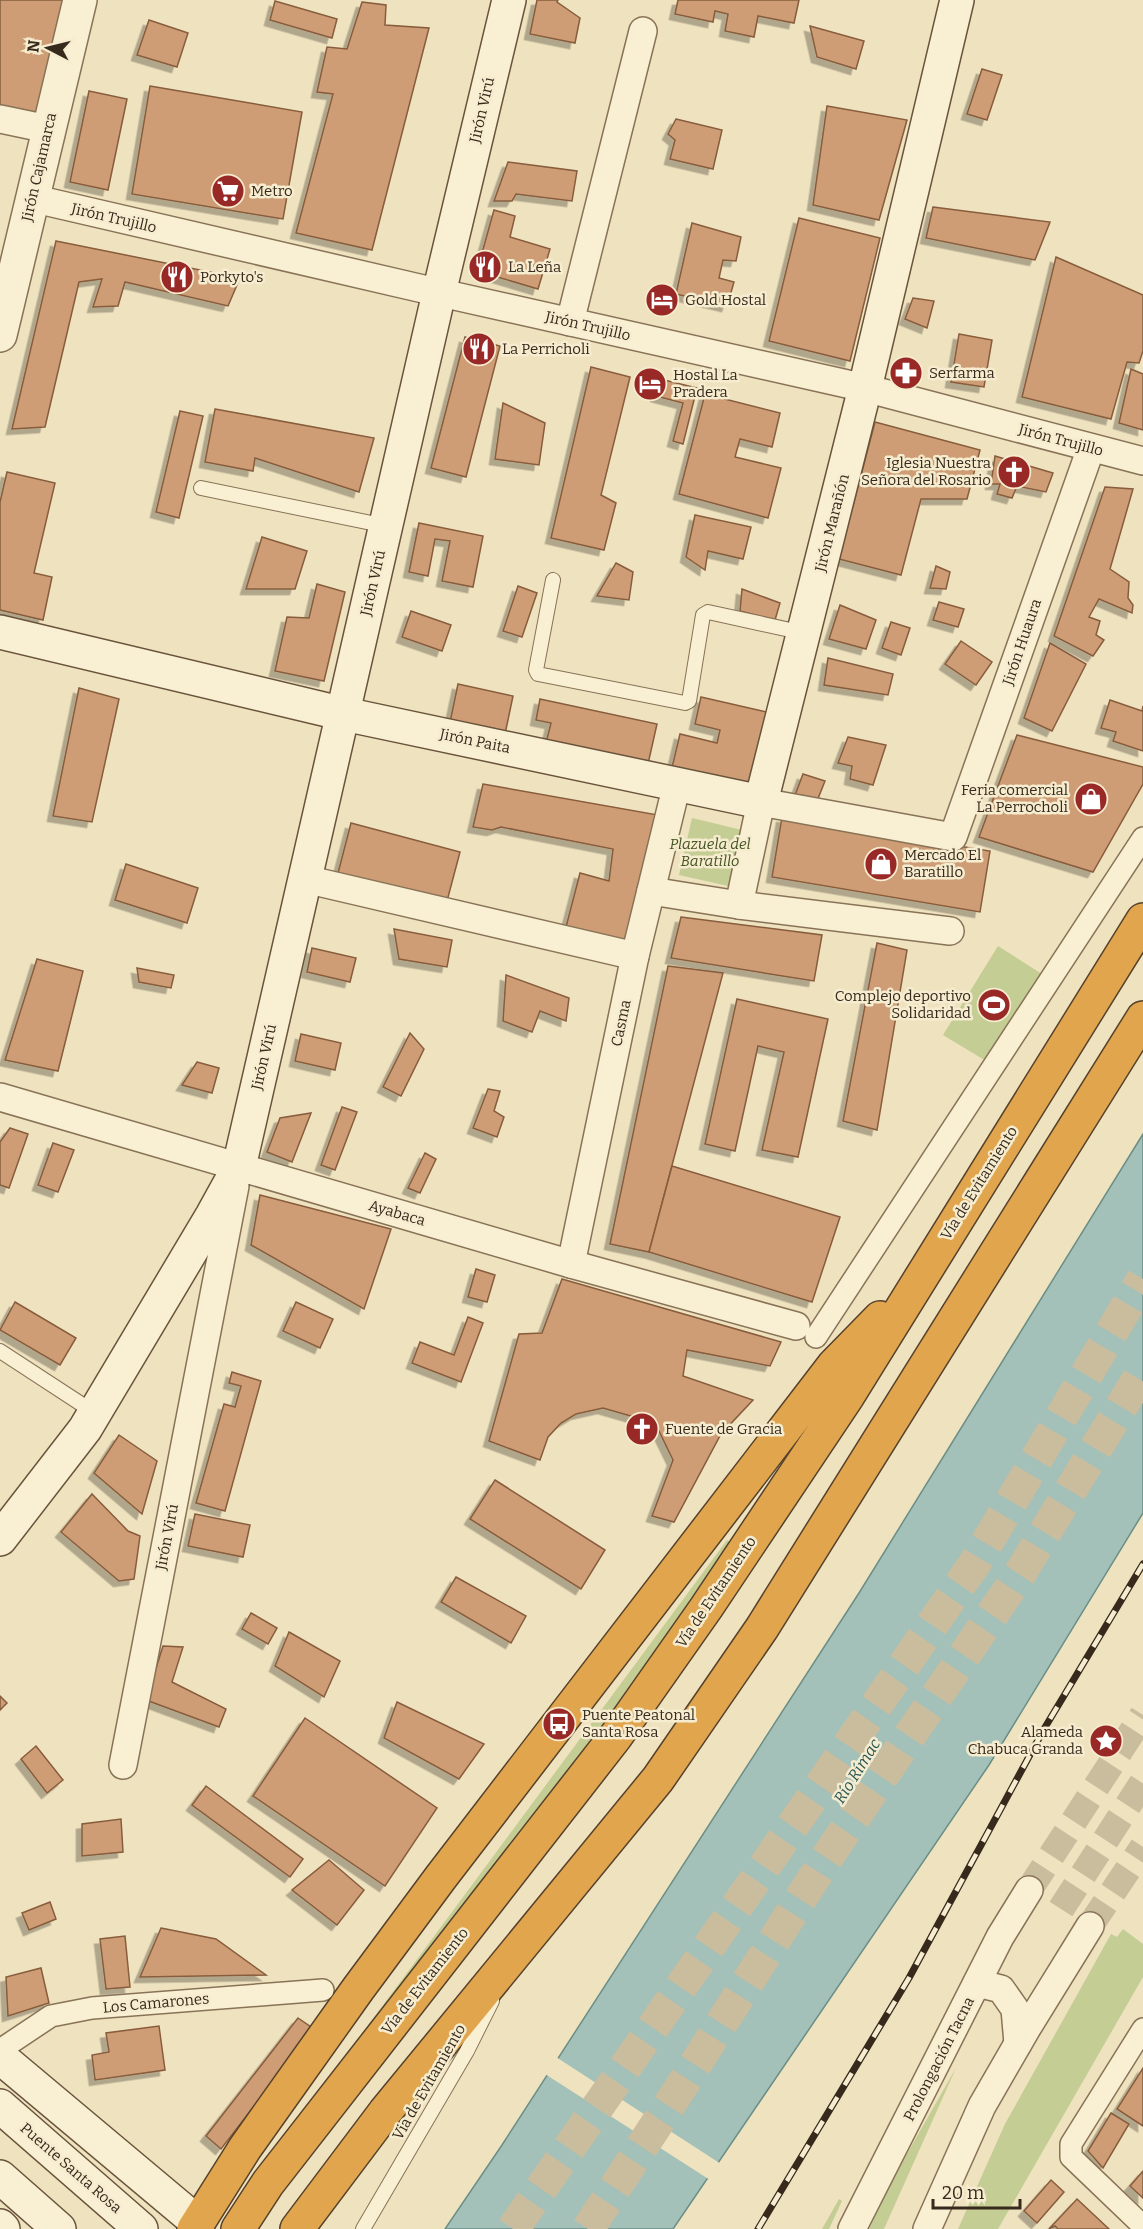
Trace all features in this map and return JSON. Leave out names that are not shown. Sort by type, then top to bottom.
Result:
[{"type":"highway","name":"Vía de Evitamiento","points":[[238,2229],[268,2182],[616,1736],[706,1608],[847,1397],[1143,920]]},
{"type":"highway","points":[[297,2229],[385,2112],[658,1779],[762,1628],[1143,1018]]},
{"type":"highway","points":[[196,2226],[245,2148],[441,1877],[834,1365],[921,1276]]},
{"type":"main road","name":"Jirón Cajamarca","points":[[0,335],[80,0]]},
{"type":"main road","name":"Jirón Virú","points":[[0,1539],[85,1429],[239,1167],[508,0]]},
{"type":"main road","name":"Jirón Marañón","points":[[761,802],[866,388],[957,0]]},
{"type":"main road","name":"Jirón Paita","points":[[0,632],[344,714],[761,802]]},
{"type":"main road","points":[[0,2057],[196,2226]]},
{"type":"main road","name":"Puente Santa Rosa","points":[[0,2106],[141,2229]]},
{"type":"main road","points":[[0,2177],[60,2229]]},
{"type":"street","points":[[570,322],[643,31]]},
{"type":"street","points":[[0,119],[48,129]]},
{"type":"street","name":"Jirón Trujillo","points":[[31,198],[439,293],[866,388],[1143,461]]},
{"type":"street","name":"Jirón Huaura","points":[[953,837],[1091,448]]},
{"type":"street","name":"Casma","points":[[571,1264],[635,956],[677,784]]},
{"type":"street","name":"Jirón Paita","points":[[761,802],[953,837]]},
{"type":"street","name":"Jirón Marañón","points":[[740,905],[761,802]]},
{"type":"street","points":[[806,1331],[1143,838]]},
{"type":"street","points":[[305,879],[635,956]]},
{"type":"street","points":[[651,891],[740,905],[950,931]]},
{"type":"street","name":"Ayabaca","points":[[0,1097],[806,1331]]},
{"type":"street","name":"Jirón Virú","points":[[123,1765],[239,1167]]},
{"type":"street","name":"Prolongación Tacna","points":[[852,2229],[1000,1937],[1029,1890]]},
{"type":"street","points":[[927,2229],[982,2106],[1090,1926]]},
{"type":"street","points":[[977,1983],[1001,1989],[1015,2009],[1018,2043]]},
{"type":"street","name":"Los Camarones","points":[[0,2050],[51,2016],[92,2008],[323,1990]]},
{"type":"street","points":[[1143,2030],[1071,2144],[1071,2157],[1143,2226]]},
{"type":"lane","points":[[201,488],[386,526]]},
{"type":"lane","points":[[553,580],[536,670],[538,674],[685,703],[688,700],[703,615],[708,612],[804,633]]},
{"type":"lane","points":[[0,1351],[95,1413]]},
{"type":"lane","name":"Via de Evitamiento","points":[[363,2229],[467,2051],[519,1948]]},
{"type":"green space","name":"Plazuela del Baratillo","points":[[692,818],[742,830],[728,886],[679,875]]},
{"type":"green space","name":"Complejo deportivo Solidaridad","points":[[998,946],[1045,976],[991,1064],[943,1035]]},
{"type":"green space","points":[[727,1540],[738,1547],[345,2069],[344,2058]]},
{"type":"green space","points":[[1123,1929],[1143,1944],[1143,1977],[998,2229],[958,2229],[1005,2124],[1111,1934],[1117,1937]]},
{"type":"green space","points":[[956,2068],[884,2229],[869,2229],[884,2194]]},
{"type":"green space","points":[[839,2199],[842,2201],[829,2229],[822,2229]]},
{"type":"water","name":"Río Rímac","points":[[1143,1134],[1143,1513],[989,1765],[673,2229],[445,2229],[502,2145],[859,1593]]},
{"type":"pier","points":[[556,2057],[721,2164],[710,2180],[545,2074]]},
{"type":"building","points":[[0,0],[68,0],[42,118],[0,111]]},
{"type":"building","points":[[537,0],[558,0],[557,2],[580,18],[575,43],[530,34]]},
{"type":"building","points":[[678,0],[799,0],[794,23],[758,16],[754,37],[725,31],[728,14],[715,11],[713,22],[675,14]]},
{"type":"building","points":[[275,1],[337,19],[332,38],[270,20]]},
{"type":"building","points":[[362,2],[386,5],[385,25],[429,28],[372,250],[296,233],[333,94],[317,92],[327,47],[347,49]]},
{"type":"building","points":[[149,20],[188,33],[177,67],[137,55]]},
{"type":"building","points":[[810,26],[864,41],[856,69],[817,57]]},
{"type":"building","points":[[982,69],[1002,75],[987,120],[967,114]]},
{"type":"building","points":[[150,86],[302,112],[283,219],[132,194]]},
{"type":"building","points":[[89,91],[127,99],[108,190],[70,182]]},
{"type":"building","points":[[827,106],[907,120],[879,220],[813,205]]},
{"type":"building","points":[[676,119],[722,130],[713,169],[670,159],[675,140],[668,134]]},
{"type":"building","points":[[508,162],[577,171],[572,201],[516,194],[512,201],[494,201]]},
{"type":"building","points":[[933,207],[1050,222],[1035,260],[926,238]]},
{"type":"building","points":[[494,210],[515,216],[510,237],[550,249],[538,289],[477,271]]},
{"type":"building","points":[[799,218],[880,238],[850,361],[769,341]]},
{"type":"building","points":[[692,223],[741,237],[736,261],[723,260],[719,278],[734,282],[727,306],[676,294]]},
{"type":"building","points":[[56,241],[240,278],[228,306],[125,282],[118,306],[93,307],[102,279],[79,282],[45,427],[12,429]]},
{"type":"building","points":[[1056,257],[1143,295],[1143,351],[1139,363],[1127,362],[1111,419],[1022,397]]},
{"type":"building","points":[[913,298],[934,301],[927,328],[905,319]]},
{"type":"building","points":[[959,334],[992,340],[984,387],[951,382]]},
{"type":"building","points":[[465,337],[500,346],[466,477],[431,468]]},
{"type":"building","points":[[591,367],[630,377],[601,495],[616,503],[604,550],[551,538]]},
{"type":"building","points":[[1131,369],[1143,374],[1143,430],[1119,423]]},
{"type":"building","points":[[660,379],[697,388],[683,444],[673,441],[683,403],[656,396]]},
{"type":"building","points":[[705,394],[780,413],[772,447],[740,439],[735,457],[781,468],[768,518],[679,494]]},
{"type":"building","points":[[503,403],[545,423],[539,465],[495,459]]},
{"type":"building","points":[[215,409],[374,438],[359,492],[255,458],[253,471],[205,462]]},
{"type":"building","points":[[180,411],[203,416],[179,518],[156,512]]},
{"type":"building","points":[[875,422],[980,450],[967,499],[921,499],[901,575],[839,559]]},
{"type":"building","points":[[995,456],[1053,473],[1046,492],[1017,486],[1012,498],[997,494],[1000,484],[991,484]]},
{"type":"building","points":[[7,472],[55,483],[34,573],[52,577],[43,620],[0,610],[0,502]]},
{"type":"building","points":[[1105,487],[1133,489],[1110,569],[1129,582],[1128,598],[1133,605],[1132,613],[1099,599],[1089,617],[1100,621],[1096,635],[1104,640],[1093,656],[1054,636]]},
{"type":"building","points":[[695,515],[751,527],[743,559],[708,551],[705,570],[686,557]]},
{"type":"building","points":[[419,523],[483,536],[473,587],[442,581],[450,541],[435,539],[428,576],[409,572]]},
{"type":"building","points":[[262,537],[307,551],[295,589],[246,589]]},
{"type":"building","points":[[616,563],[633,572],[629,600],[597,596]]},
{"type":"building","points":[[936,566],[950,572],[946,589],[930,588]]},
{"type":"building","points":[[317,584],[345,592],[324,681],[275,671],[287,617],[309,618]]},
{"type":"building","points":[[518,586],[537,593],[522,637],[503,631]]},
{"type":"building","points":[[742,589],[780,603],[775,620],[740,611]]},
{"type":"building","points":[[939,602],[964,609],[958,627],[933,620]]},
{"type":"building","points":[[840,605],[876,620],[866,649],[829,639]]},
{"type":"building","points":[[411,611],[451,625],[442,651],[402,637]]},
{"type":"building","points":[[891,622],[910,628],[901,655],[882,648]]},
{"type":"building","points":[[961,641],[992,662],[976,685],[945,664]]},
{"type":"building","points":[[1050,643],[1086,664],[1052,731],[1024,718]]},
{"type":"building","points":[[828,658],[893,674],[888,695],[824,685]]},
{"type":"building","points":[[458,684],[513,696],[505,734],[450,722]]},
{"type":"building","points":[[79,688],[119,699],[92,822],[53,816]]},
{"type":"building","points":[[701,697],[771,713],[752,795],[670,776],[680,734],[717,743],[720,730],[695,724]]},
{"type":"building","points":[[540,699],[657,724],[648,764],[546,743],[551,723],[536,720]]},
{"type":"building","points":[[1110,700],[1142,711],[1143,706],[1143,751],[1113,741],[1116,732],[1101,728]]},
{"type":"building","points":[[1017,735],[1143,767],[1143,784],[1093,872],[979,837]]},
{"type":"building","points":[[848,737],[886,745],[873,785],[850,779],[852,766],[838,763]]},
{"type":"building","points":[[803,774],[825,781],[817,801],[795,795]]},
{"type":"building","points":[[483,784],[658,815],[625,940],[566,927],[580,873],[609,881],[613,849],[501,827],[492,830],[473,827]]},
{"type":"building","name":"Mercado El Baratillo","points":[[782,817],[990,851],[980,912],[772,877]]},
{"type":"building","points":[[351,823],[460,852],[447,901],[338,873]]},
{"type":"building","points":[[126,864],[198,888],[187,923],[115,900]]},
{"type":"building","points":[[681,917],[822,935],[814,981],[671,958]]},
{"type":"building","points":[[394,929],[452,940],[447,967],[399,959]]},
{"type":"building","points":[[877,943],[907,950],[877,1130],[843,1121]]},
{"type":"building","points":[[312,948],[356,958],[350,982],[307,972]]},
{"type":"building","points":[[37,959],[83,971],[58,1071],[5,1060]]},
{"type":"building","points":[[668,966],[723,973],[649,1252],[610,1244]]},
{"type":"building","points":[[137,968],[174,975],[171,988],[139,982]]},
{"type":"building","points":[[506,975],[569,998],[566,1021],[540,1011],[532,1032],[503,1021]]},
{"type":"building","points":[[737,999],[828,1019],[798,1157],[762,1150],[784,1052],[758,1046],[735,1151],[705,1144]]},
{"type":"building","points":[[410,1033],[424,1049],[401,1096],[383,1087]]},
{"type":"building","points":[[301,1034],[341,1043],[335,1070],[295,1061]]},
{"type":"building","points":[[197,1062],[219,1068],[212,1093],[182,1085]]},
{"type":"building","points":[[488,1089],[500,1091],[494,1111],[504,1117],[497,1137],[473,1128]]},
{"type":"building","points":[[342,1107],[357,1112],[335,1170],[321,1165]]},
{"type":"building","points":[[311,1113],[292,1162],[267,1152],[280,1118]]},
{"type":"building","points":[[10,1128],[28,1134],[9,1188],[0,1185],[0,1142]]},
{"type":"building","points":[[53,1143],[74,1150],[58,1192],[38,1185]]},
{"type":"building","points":[[425,1153],[436,1159],[420,1193],[408,1188]]},
{"type":"building","points":[[672,1166],[840,1217],[812,1302],[649,1252]]},
{"type":"building","points":[[260,1195],[391,1229],[364,1309],[251,1245]]},
{"type":"building","points":[[476,1269],[495,1275],[487,1302],[468,1297]]},
{"type":"building","points":[[562,1279],[781,1342],[770,1366],[687,1350],[683,1376],[753,1400],[721,1434],[674,1522],[652,1516],[673,1460],[655,1423],[603,1408],[576,1414],[561,1423],[548,1437],[540,1460],[489,1441],[519,1334],[542,1333]]},
{"type":"building","points":[[15,1302],[76,1338],[60,1365],[0,1330]]},
{"type":"building","points":[[296,1302],[333,1319],[320,1348],[283,1331]]},
{"type":"building","points":[[468,1317],[483,1323],[461,1382],[412,1363],[420,1342],[454,1355]]},
{"type":"building","points":[[232,1372],[261,1381],[225,1511],[196,1503],[224,1404],[235,1407],[241,1386],[229,1383]]},
{"type":"building","points":[[119,1435],[157,1461],[142,1514],[94,1473]]},
{"type":"building","points":[[495,1480],[605,1550],[581,1589],[470,1519]]},
{"type":"building","points":[[92,1494],[128,1531],[140,1536],[134,1579],[119,1581],[61,1532]]},
{"type":"building","points":[[195,1514],[250,1525],[243,1557],[188,1546]]},
{"type":"building","points":[[456,1577],[526,1616],[511,1643],[441,1602]]},
{"type":"building","points":[[251,1613],[277,1628],[268,1644],[242,1629]]},
{"type":"building","points":[[289,1632],[340,1661],[324,1697],[275,1666]]},
{"type":"building","points":[[163,1646],[183,1647],[172,1682],[226,1709],[219,1727],[146,1700]]},
{"type":"building","points":[[0,1696],[7,1703],[0,1710]]},
{"type":"building","points":[[397,1702],[484,1744],[459,1779],[384,1738]]},
{"type":"building","points":[[305,1718],[437,1808],[385,1886],[253,1796]]},
{"type":"building","points":[[36,1746],[63,1780],[47,1793],[21,1759]]},
{"type":"building","points":[[206,1786],[303,1859],[290,1877],[192,1805]]},
{"type":"building","points":[[121,1819],[123,1852],[82,1856],[82,1824]]},
{"type":"building","points":[[329,1860],[364,1890],[337,1925],[292,1890]]},
{"type":"building","points":[[50,1902],[56,1919],[29,1930],[22,1913]]},
{"type":"building","points":[[161,1928],[216,1939],[266,1975],[140,1977]]},
{"type":"building","points":[[125,1936],[130,1987],[106,1989],[100,1939]]},
{"type":"building","points":[[41,1968],[49,2003],[8,2016],[6,1977]]},
{"type":"building","points":[[298,2018],[314,2029],[221,2149],[206,2136]]},
{"type":"building","points":[[159,2026],[165,2070],[95,2080],[92,2055],[109,2052],[106,2033]]},
{"type":"building","points":[[1143,2068],[1143,2126],[1117,2109]]},
{"type":"building","points":[[1111,2113],[1129,2124],[1103,2168],[1088,2151]]},
{"type":"building","points":[[1143,2171],[1143,2198],[1130,2186]]},
{"type":"building","points":[[1051,2180],[1064,2192],[1037,2223],[1024,2211]]},
{"type":"building","points":[[1077,2199],[1109,2229],[1058,2229],[1055,2226],[1049,2229]]},
{"type":"tunnel","points":[[513,2229],[975,1563],[1143,1279]]},
{"type":"tunnel","points":[[588,2229],[824,1862],[1021,1572],[1143,1371]]},
{"type":"tunnel","points":[[1029,1890],[1143,1715]]},
{"type":"tunnel","points":[[1061,1909],[1143,1782]]},
{"type":"tunnel","points":[[1090,1926],[1143,1847]]},
{"type":"railway","points":[[758,2229],[909,1978],[1044,1729],[1143,1564]]},
{"type":"place","name":"Metro","points":[[228,191]]},
{"type":"place","name":"La Leña","points":[[485,267]]},
{"type":"place","name":"Porkyto's","points":[[177,277]]},
{"type":"place","name":"Gold Hostal","points":[[662,300]]},
{"type":"place","name":"La Perricholi","points":[[479,349]]},
{"type":"place","name":"Serfarma","points":[[906,373]]},
{"type":"place","name":"Hostal La Pradera","points":[[650,384]]},
{"type":"place","name":"Iglesia Nuestra Señora del Rosario","points":[[1014,472]]},
{"type":"place","name":"Feria comercial La Perrocholi","points":[[1091,799]]},
{"type":"place","name":"Mercado El Baratillo","points":[[881,864]]},
{"type":"place","name":"Complejo deportivo Solidaridad","points":[[994,1005]]},
{"type":"place","name":"Fuente de Gracia","points":[[642,1429]]},
{"type":"place","name":"Puente Peatonal Santa Rosa","points":[[559,1724]]},
{"type":"place","name":"Alameda Chabuca Granda","points":[[1106,1741]]}]
